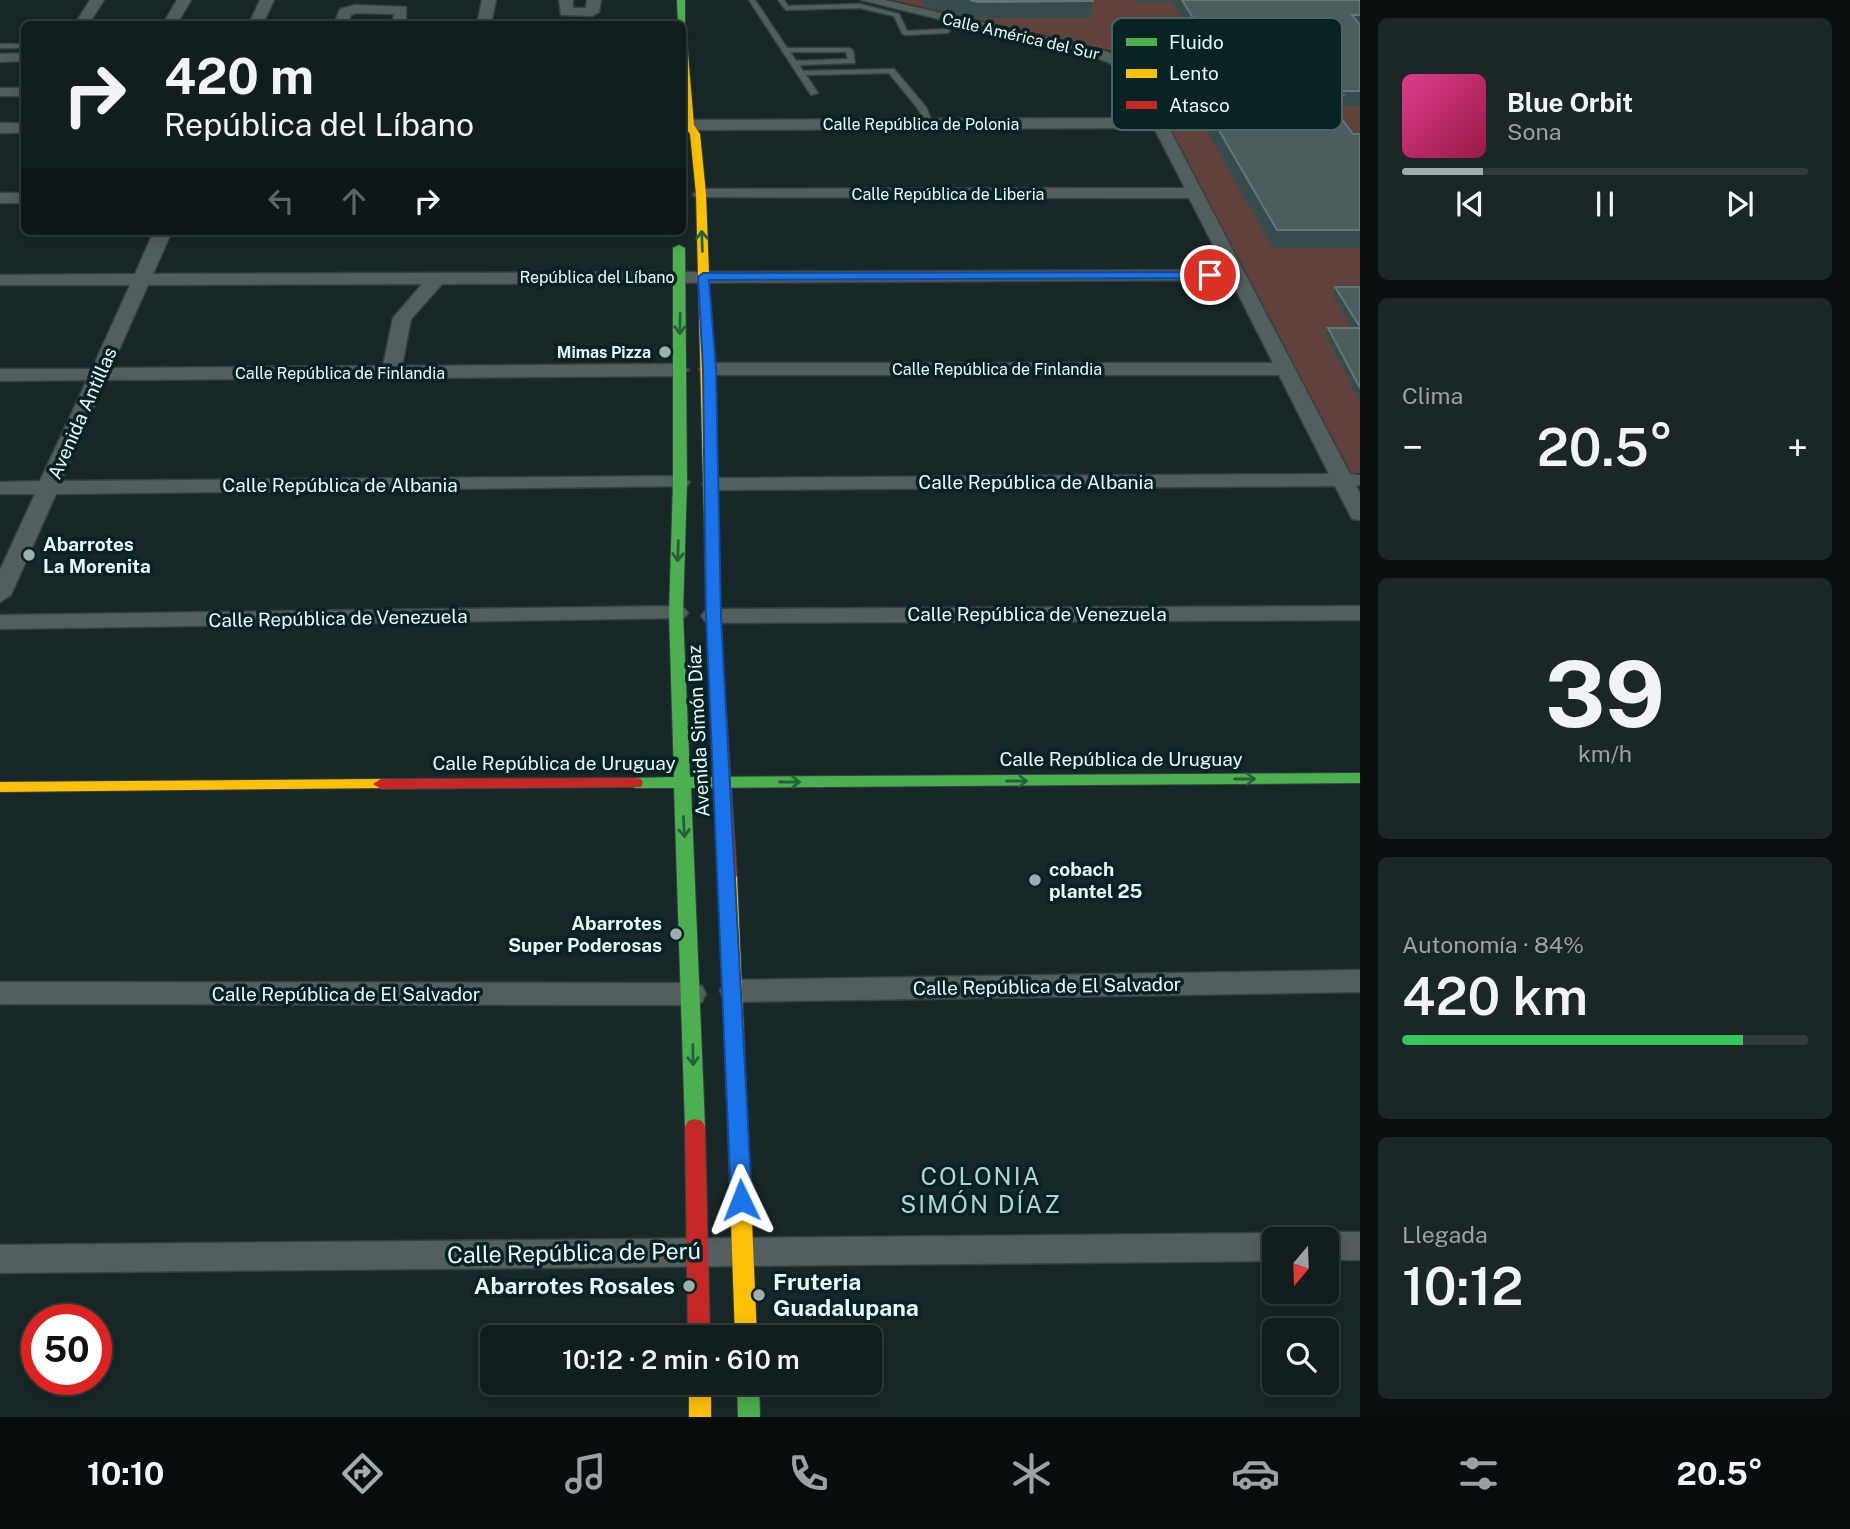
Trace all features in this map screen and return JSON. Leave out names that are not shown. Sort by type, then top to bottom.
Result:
[{"type":"main road","name":"Avenida Simón Díaz","points":[[681,0],[682,21]]},
{"type":"main road","name":"Avenida Simón Díaz","points":[[686,128],[695,134],[701,194],[709,369],[713,616],[734,991],[746,1325]]},
{"type":"main road","name":"Avenida Simón Díaz","points":[[678,235],[680,482],[676,613],[692,994],[699,1325]]},
{"type":"main road","name":"Calle República de Uruguay","points":[[0,787],[1360,778]]},
{"type":"main road","points":[[699,1395],[700,1417]]},
{"type":"main road","points":[[748,1395],[749,1417]]},
{"type":"street","points":[[84,21],[97,0]]},
{"type":"street","points":[[172,21],[184,0]]},
{"type":"street","points":[[257,21],[267,0]]},
{"type":"street","points":[[485,21],[489,0]]},
{"type":"street","points":[[566,0],[566,12],[580,14],[592,12],[594,0]]},
{"type":"street","name":"Calle América del Sur","points":[[868,0],[1112,57]]},
{"type":"street","points":[[342,21],[345,12],[355,9],[401,10],[399,21]]},
{"type":"street","points":[[0,58],[21,57]]},
{"type":"street","points":[[0,92],[21,92]]},
{"type":"street","name":"Calle República de Polonia","points":[[686,127],[1112,123]]},
{"type":"street","name":"Calle América del Sur","points":[[1163,130],[1285,369],[1351,480],[1360,514]]},
{"type":"street","name":"Calle República de Liberia","points":[[701,194],[1195,193]]},
{"type":"street","points":[[0,198],[21,198]]},
{"type":"street","name":"Avenida Antillas","points":[[0,594],[161,235]]},
{"type":"street","name":"República del Líbano","points":[[0,280],[1237,275]]},
{"type":"street","points":[[391,372],[402,318],[437,278]]},
{"type":"street","name":"Calle República de Finlandia","points":[[709,369],[1285,369]]},
{"type":"street","name":"Calle República de Finlandia","points":[[0,375],[679,370]]},
{"type":"street","name":"Calle República de Albania","points":[[712,484],[1351,480]]},
{"type":"street","name":"Calle República de Albania","points":[[0,488],[680,482]]},
{"type":"street","name":"Calle República de Venezuela","points":[[0,622],[676,613]]},
{"type":"street","name":"Calle República de Venezuela","points":[[713,616],[1360,613]]},
{"type":"street","name":"Calle República de El Salvador","points":[[734,991],[1360,981]]},
{"type":"street","name":"Calle República de El Salvador","points":[[0,993],[692,994]]},
{"type":"street","points":[[1339,1246],[1360,1246]]},
{"type":"street","name":"Calle República de Perú","points":[[0,1259],[1262,1247]]},
{"type":"lane","points":[[752,0],[814,93]]},
{"type":"lane","points":[[781,0],[786,8],[860,6],[897,15],[905,33],[947,31]]},
{"type":"lane","points":[[0,46],[21,46]]},
{"type":"lane","points":[[786,50],[849,50],[852,61],[794,63]]},
{"type":"lane","points":[[801,73],[891,71],[923,109],[929,124]]},
{"type":"shaded area","points":[[892,0],[1360,0],[1360,473],[1348,473],[1168,130],[1342,130],[1342,18],[1112,18],[1112,51]]},
{"type":"building","points":[[970,0],[1093,0],[1093,1],[978,2]]},
{"type":"building","points":[[1182,0],[1360,0],[1360,15],[1352,15],[1360,25],[1360,91],[1342,91],[1342,18],[1193,18]]},
{"type":"building","points":[[1342,119],[1353,134],[1360,134],[1360,230],[1277,230],[1219,130],[1342,130]]},
{"type":"building","points":[[1335,287],[1360,287],[1360,327]]},
{"type":"building","points":[[1328,328],[1360,328],[1360,388]]},
{"type":"traffic: fast","points":[[681,0],[682,21]]},
{"type":"traffic: fast","points":[[679,248],[680,482],[676,613],[695,1127]]},
{"type":"traffic: fast","points":[[635,783],[1360,778]]},
{"type":"traffic: fast","points":[[748,1395],[749,1417]]},
{"type":"traffic: slow","points":[[686,84],[689,125],[695,134],[701,194],[711,517]]},
{"type":"traffic: slow","points":[[0,787],[381,784]]},
{"type":"traffic: slow","points":[[728,876],[746,1325]]},
{"type":"traffic: slow","points":[[700,1395],[700,1417]]},
{"type":"traffic: jam","points":[[711,517],[713,616],[728,876]]},
{"type":"traffic: jam","points":[[381,784],[635,783]]},
{"type":"traffic: jam","points":[[695,1127],[699,1325]]},
{"type":"place","name":"Mimas Pizza","points":[[665,352]]},
{"type":"place","name":"Abarrotes La Morenita","points":[[29,555]]},
{"type":"place","name":"cobach plantel 25","points":[[1035,880]]},
{"type":"place","name":"Abarrotes Super Poderosas","points":[[676,934]]},
{"type":"place","name":"Abarrotes Rosales","points":[[689,1286]]},
{"type":"place","name":"Fruteria Guadalupana","points":[[759,1295]]},
{"type":"district","name":"COLONIA SIMÓN DÍAZ","points":[[981,1191]]},
{"type":"route","points":[[741,1200],[734,991],[713,616],[709,369],[703,277],[1210,275]]}]
